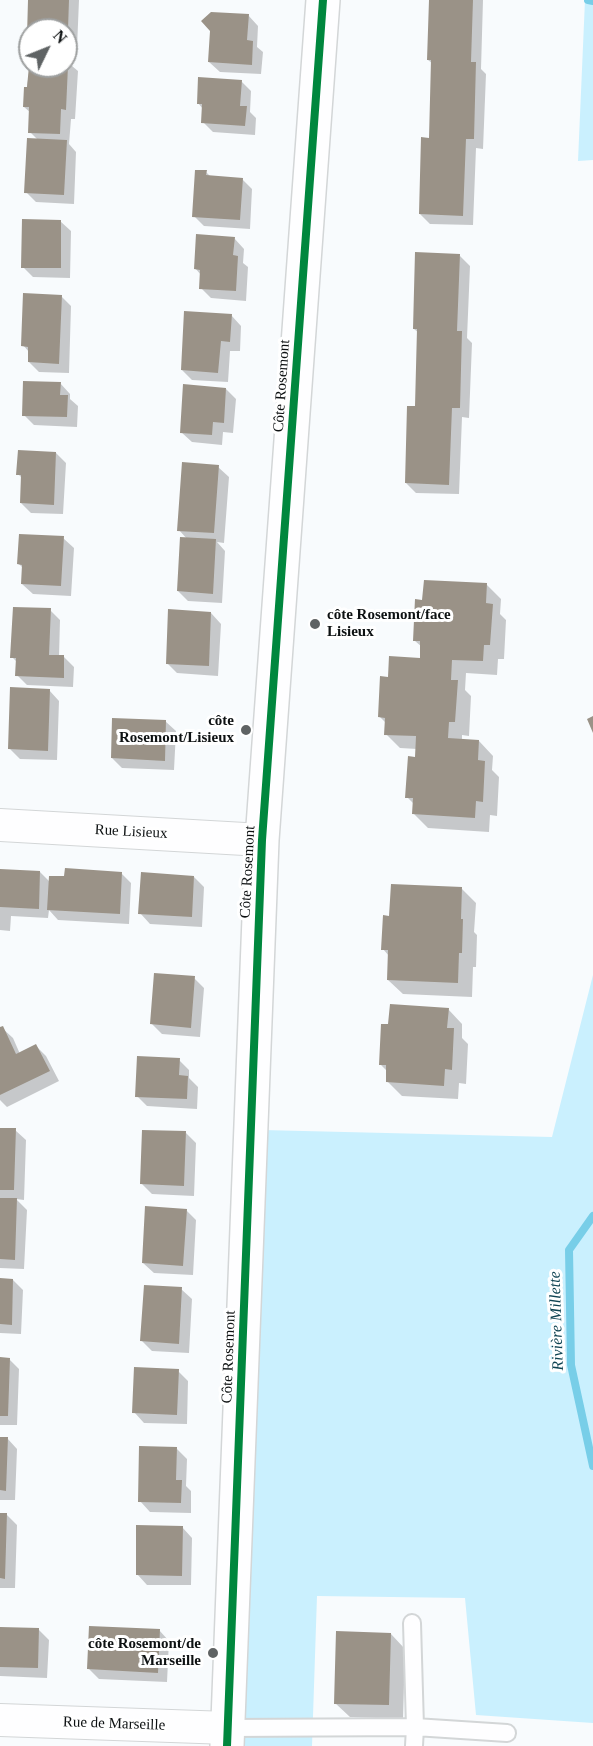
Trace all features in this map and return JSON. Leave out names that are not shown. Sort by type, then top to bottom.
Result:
[{"type":"street","name":"Côte Rosemont","points":[[228,1737],[262,840],[323,0]]},
{"type":"street","name":"Rue Lisieux","points":[[0,825],[262,840]]},
{"type":"street","name":"Rue de Marseille","points":[[0,1720],[228,1737]]},
{"type":"lane","points":[[412,1623],[414,1746]]},
{"type":"lane","points":[[228,1737],[415,1727],[507,1733]]},
{"type":"shaded area","points":[[585,0],[593,0],[593,160],[578,161]]},
{"type":"shaded area","points":[[593,975],[593,1723],[476,1715],[465,1598],[317,1596],[312,1746],[237,1746],[262,1130],[552,1137]]},
{"type":"building","points":[[28,0],[69,0],[68,18],[28,18]]},
{"type":"building","points":[[429,0],[473,0],[471,62],[476,62],[474,139],[466,139],[463,216],[419,214],[421,137],[429,138],[431,60],[427,60]]},
{"type":"building","points":[[211,12],[249,14],[247,40],[253,41],[252,65],[208,62],[210,31],[201,21]]},
{"type":"building","points":[[198,77],[242,80],[240,106],[247,106],[245,126],[201,123],[202,104],[197,104]]},
{"type":"building","points":[[28,78],[67,78],[66,110],[61,109],[60,134],[28,133],[29,107],[23,107],[24,87],[27,87]]},
{"type":"building","points":[[27,138],[67,140],[64,195],[24,193]]},
{"type":"building","points":[[195,170],[207,170],[206,175],[243,178],[240,220],[192,217]]},
{"type":"building","points":[[22,219],[61,220],[61,268],[21,268]]},
{"type":"building","points":[[196,234],[235,237],[233,255],[238,256],[236,291],[199,289],[200,270],[194,269]]},
{"type":"building","points":[[415,252],[460,254],[457,331],[462,331],[460,408],[452,408],[449,485],[405,483],[407,406],[415,406],[417,329],[413,329]]},
{"type":"building","points":[[23,293],[62,295],[59,364],[28,362],[28,347],[21,346]]},
{"type":"building","points":[[184,311],[232,314],[230,342],[221,341],[218,373],[181,370]]},
{"type":"building","points":[[23,381],[61,382],[60,395],[68,395],[67,417],[22,416]]},
{"type":"building","points":[[183,384],[226,388],[224,423],[213,422],[212,435],[180,433]]},
{"type":"building","points":[[18,450],[56,452],[54,505],[20,503],[21,475],[16,475]]},
{"type":"building","points":[[182,462],[219,465],[214,533],[177,531]]},
{"type":"building","points":[[19,534],[64,536],[61,586],[21,584],[22,565],[17,564]]},
{"type":"building","points":[[180,537],[216,539],[213,594],[177,591]]},
{"type":"building","points":[[424,580],[487,583],[486,603],[493,604],[490,645],[484,645],[483,661],[452,660],[451,680],[458,680],[455,722],[449,722],[448,738],[479,740],[478,760],[485,761],[483,802],[476,801],[475,818],[412,814],[413,798],[405,798],[408,756],[415,757],[416,736],[384,735],[385,718],[378,717],[380,676],[388,677],[389,656],[420,658],[420,641],[413,641],[415,599],[422,600]]},
{"type":"building","points":[[13,607],[51,608],[49,655],[64,655],[64,678],[15,676],[16,658],[10,658]]},
{"type":"building","points":[[168,609],[211,612],[209,666],[166,664]]},
{"type":"building","points":[[10,687],[50,689],[48,751],[8,749]]},
{"type":"building","points":[[593,716],[593,733],[587,719]]},
{"type":"building","points":[[112,718],[166,720],[165,761],[111,758]]},
{"type":"building","points":[[65,868],[122,872],[120,914],[47,910],[49,876],[64,876]]},
{"type":"building","points":[[0,869],[40,871],[39,909],[0,907]]},
{"type":"building","points":[[141,872],[194,876],[192,917],[138,914]]},
{"type":"building","points":[[391,884],[462,887],[462,953],[459,953],[458,983],[387,980],[388,950],[381,950],[383,915],[389,916]]},
{"type":"building","points":[[154,973],[195,976],[191,1028],[150,1024]]},
{"type":"building","points":[[390,1004],[449,1008],[447,1028],[454,1028],[452,1070],[445,1069],[444,1086],[386,1082],[386,1065],[379,1065],[381,1024],[388,1024]]},
{"type":"building","points":[[3,1026],[16,1054],[36,1044],[50,1071],[0,1095],[0,1027]]},
{"type":"building","points":[[137,1056],[180,1058],[179,1075],[188,1076],[187,1099],[135,1097]]},
{"type":"building","points":[[0,1128],[16,1128],[14,1190],[0,1190]]},
{"type":"building","points":[[142,1130],[186,1131],[184,1186],[140,1184]]},
{"type":"building","points":[[0,1198],[17,1198],[15,1260],[0,1259]]},
{"type":"building","points":[[145,1206],[187,1209],[183,1266],[142,1263]]},
{"type":"building","points":[[0,1278],[13,1279],[12,1325],[0,1324]]},
{"type":"building","points":[[144,1285],[182,1287],[179,1344],[140,1341]]},
{"type":"building","points":[[0,1357],[10,1358],[8,1416],[0,1416]]},
{"type":"building","points":[[134,1367],[179,1369],[177,1415],[132,1413]]},
{"type":"building","points":[[0,1437],[8,1437],[6,1491],[0,1490]]},
{"type":"building","points":[[139,1446],[177,1447],[176,1480],[182,1480],[181,1503],[138,1502]]},
{"type":"building","points":[[0,1513],[7,1513],[5,1579],[0,1578]]},
{"type":"building","points":[[136,1525],[183,1526],[182,1576],[136,1575]]},
{"type":"building","points":[[89,1626],[160,1629],[158,1673],[87,1669]]},
{"type":"building","points":[[0,1627],[39,1628],[38,1668],[0,1667]]},
{"type":"building","points":[[336,1631],[391,1633],[389,1705],[334,1704]]},
{"type":"waterway","points":[[588,0],[593,1]]},
{"type":"waterway","name":"Rivière Millette","points":[[593,1216],[569,1250],[571,1365],[593,1466]]},
{"type":"cycle path","points":[[227,1746],[262,840],[323,0]]},
{"type":"place","name":"côte Rosemont/face Lisieux","points":[[315,624]]},
{"type":"place","name":"côte Rosemont/Lisieux","points":[[246,730]]},
{"type":"place","name":"côte Rosemont/de Marseille","points":[[213,1653]]}]
